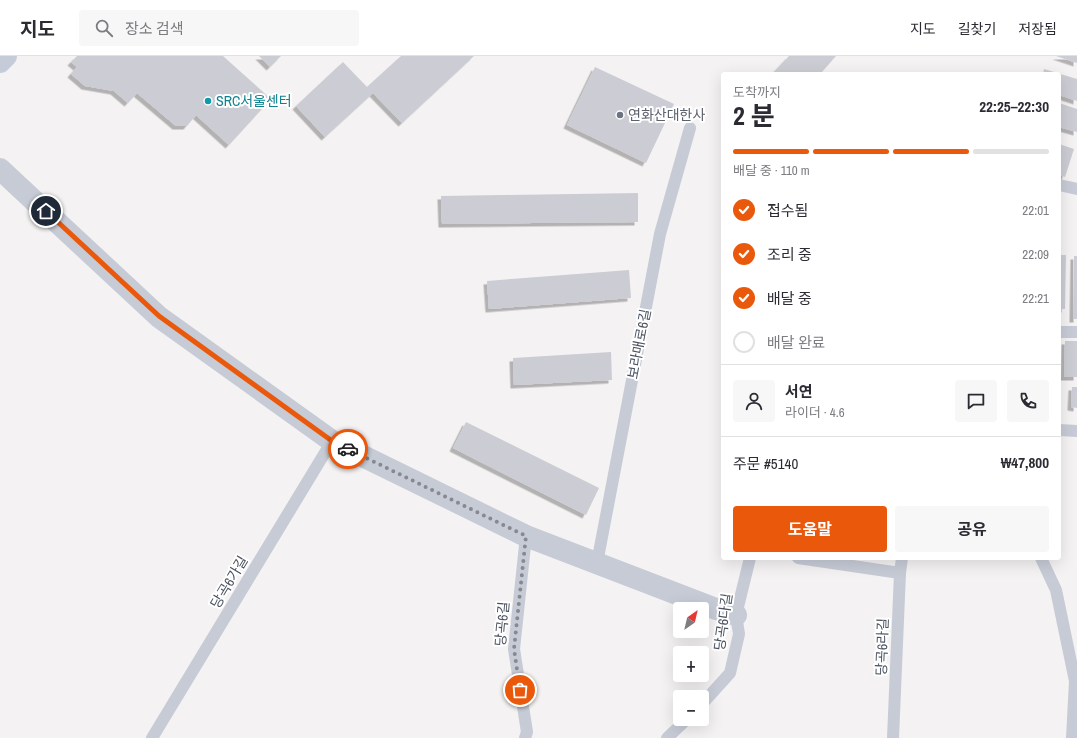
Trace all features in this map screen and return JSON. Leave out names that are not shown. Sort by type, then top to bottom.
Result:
[{"type":"main road","points":[[0,62],[6,56]]},
{"type":"street","points":[[0,168],[159,316],[332,441],[526,536],[716,609],[736,615]]},
{"type":"lane","name":"보라매로6길","points":[[597,563],[660,234],[690,128]]},
{"type":"lane","points":[[1061,185],[1077,189]]},
{"type":"lane","points":[[1061,332],[1077,332]]},
{"type":"lane","points":[[1061,430],[1077,431]]},
{"type":"lane","name":"당곡6가길","points":[[152,738],[332,441]]},
{"type":"lane","name":"당곡6길","points":[[525,738],[527,732],[514,649],[526,536]]},
{"type":"lane","name":"당곡6다길","points":[[709,696],[730,673],[740,634],[736,615],[750,560]]},
{"type":"lane","points":[[812,560],[900,573]]},
{"type":"lane","name":"당곡6라길","points":[[893,738],[902,560]]},
{"type":"lane","points":[[1042,560],[1056,590],[1076,681],[1072,738]]},
{"type":"lane","points":[[668,738],[679,726]]},
{"type":"building","name":"SRC서울센터","points":[[77,56],[223,56],[271,99],[229,145],[196,115],[187,126],[176,126],[137,93],[128,103],[114,91],[85,86],[71,74],[77,67],[71,62]]},
{"type":"building","points":[[259,56],[281,56],[270,67]]},
{"type":"building","points":[[401,56],[474,56],[402,123],[373,93],[325,137],[296,106],[343,62],[367,87]]},
{"type":"building","points":[[789,56],[836,56],[822,72],[774,72]]},
{"type":"building","points":[[1056,56],[1077,56],[1077,63]]},
{"type":"building","name":"연화산대한사","points":[[595,67],[674,104],[646,163],[567,125]]},
{"type":"building","points":[[1044,69],[1054,72],[1043,72]]},
{"type":"building","points":[[1061,74],[1077,79],[1077,101],[1061,96]]},
{"type":"building","points":[[1061,104],[1077,109],[1077,132],[1061,128]]},
{"type":"building","points":[[1061,145],[1074,149],[1065,177],[1061,176]]},
{"type":"building","points":[[638,193],[638,222],[442,224],[441,196]]},
{"type":"building","points":[[1061,255],[1066,255],[1065,309],[1061,309]]},
{"type":"building","points":[[1074,256],[1077,256],[1077,319],[1073,319]]},
{"type":"building","points":[[629,270],[631,298],[489,309],[487,281]]},
{"type":"building","points":[[1065,341],[1077,341],[1077,377],[1064,377]]},
{"type":"building","points":[[611,352],[612,380],[514,385],[513,358]]},
{"type":"building","points":[[1072,387],[1077,387],[1077,408],[1071,407]]},
{"type":"building","points":[[466,422],[599,488],[586,515],[453,448]]},
{"type":"way so far","points":[[348,449],[526,536],[514,649],[520,690]]},
{"type":"place","name":"SRC서울센터","points":[[208,101]]},
{"type":"place","name":"연화산대한사","points":[[620,115]]},
{"type":"route","points":[[46,211],[159,316],[332,441],[348,449]]}]
